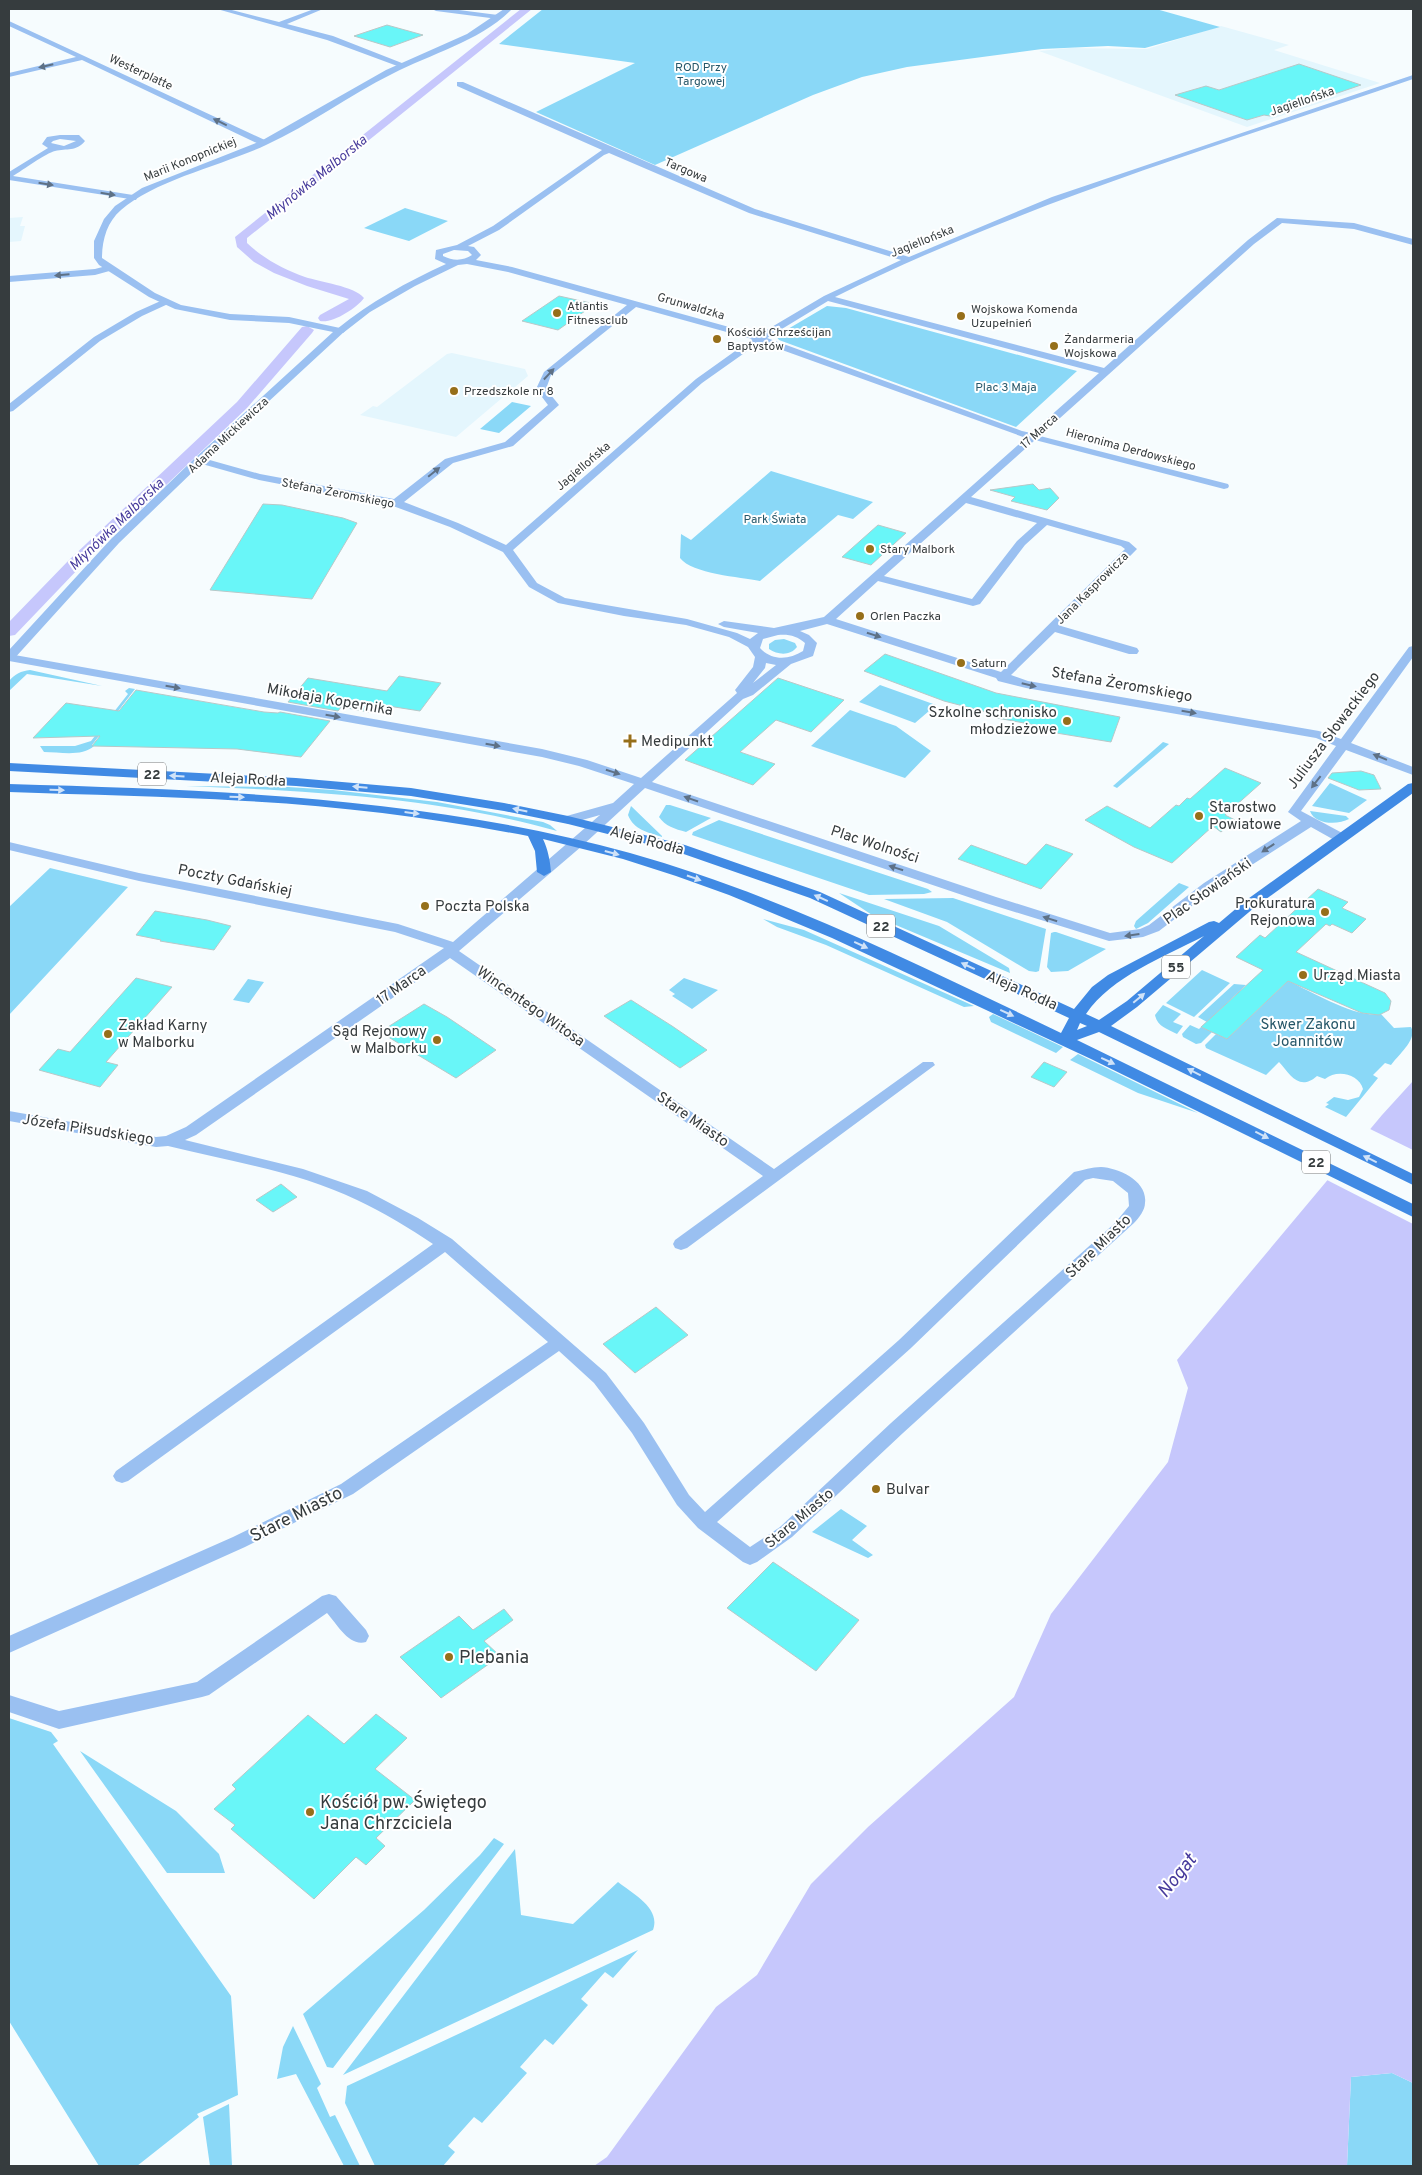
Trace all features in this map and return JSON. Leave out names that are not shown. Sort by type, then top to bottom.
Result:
[{"type":"main road","name":"Aleja Rodła","points":[[9,767],[296,782],[370,788],[453,798],[596,826],[680,848],[815,896],[1077,1015],[1413,1180]]},
{"type":"main road","name":"Plac Słowiański","points":[[1064,1040],[1100,1026],[1132,1004],[1250,904],[1413,787]]},
{"type":"main road","name":"Aleja Rodła","points":[[9,788],[276,799],[464,820],[532,833],[648,862],[773,907],[846,938],[1218,1113],[1413,1211]]},
{"type":"main road","points":[[532,833],[540,845],[544,858],[544,872]]},
{"type":"main road","name":"Plac Słowiański","points":[[1064,1040],[1077,1015],[1098,988],[1113,978],[1205,931],[1250,904]]},
{"type":"street","points":[[221,9],[330,38],[403,65]]},
{"type":"street","points":[[278,25],[320,9]]},
{"type":"street","points":[[436,9],[498,17]]},
{"type":"street","name":"Marii Konopnickiej","points":[[340,331],[289,320],[208,314],[165,302],[110,268],[98,258],[98,241],[108,219],[118,208],[161,182],[264,143],[403,65],[464,39],[508,9]]},
{"type":"street","name":"Westerplatte","points":[[9,22],[264,143]]},
{"type":"street","points":[[9,75],[82,58]]},
{"type":"street","name":"Jagiellońska","points":[[507,550],[699,381],[759,338],[826,298],[876,273],[1055,199],[1413,77]]},
{"type":"street","name":"Targowa","points":[[460,84],[752,211],[910,260]]},
{"type":"street","points":[[9,177],[54,148]]},
{"type":"street","points":[[459,247],[496,228],[601,153],[610,150]]},
{"type":"street","points":[[9,177],[133,198]]},
{"type":"street","name":"17 Marca","points":[[778,631],[796,629],[815,621],[828,620],[1251,242],[1280,220],[1354,226],[1413,242]]},
{"type":"street","name":"Adama Mickiewicza","points":[[9,657],[115,541],[199,460],[340,331],[381,302],[424,278],[462,262],[476,253],[496,228]]},
{"type":"street","name":"Adama Mickiewicza","points":[[424,278],[440,259],[437,255],[439,252],[459,247]]},
{"type":"street","name":"Grunwaldzka","points":[[459,247],[509,269]]},
{"type":"street","name":"Grunwaldzka","points":[[440,259],[509,269],[759,338],[1032,436]]},
{"type":"street","points":[[9,279],[96,272],[110,268]]},
{"type":"street","points":[[826,298],[1106,372]]},
{"type":"street","points":[[11,405],[97,339],[139,314],[165,302]]},
{"type":"street","points":[[396,503],[449,461],[509,444],[554,405],[541,389],[547,374],[635,303]]},
{"type":"street","name":"Hieronima Derdowskiego","points":[[1032,436],[1224,486]]},
{"type":"street","name":"Stefana Żeromskiego","points":[[199,460],[259,477],[396,503],[462,528],[507,550],[533,585],[562,601],[624,613],[688,622],[706,622],[758,631],[778,631]]},
{"type":"street","name":"Jana Kasprowicza","points":[[965,499],[1125,544],[1131,550],[1002,678]]},
{"type":"street","points":[[876,578],[956,600],[976,602],[1021,543],[1045,521]]},
{"type":"street","name":"17 Marca","points":[[168,1141],[191,1131],[212,1117],[452,949],[577,844],[643,782],[740,696],[749,692],[786,662],[804,657],[811,648],[814,637],[828,628],[828,620]]},
{"type":"street","name":"Stefana Żeromskiego","points":[[828,620],[1002,678],[1039,687],[1320,735],[1346,743],[1413,771]]},
{"type":"street","name":"Stefana Żeromskiego","points":[[688,622],[733,635],[753,645]]},
{"type":"street","name":"Jana Kasprowicza","points":[[1052,627],[1133,651]]},
{"type":"street","points":[[786,662],[768,660],[754,649],[753,645],[759,637],[778,631],[801,635],[811,643]]},
{"type":"street","name":"Juliusza Słowackiego","points":[[1340,838],[1294,812],[1413,649]]},
{"type":"street","name":"17 Marca","points":[[740,696],[740,691],[759,668],[761,656]]},
{"type":"street","name":"Mikołaja Kopernika","points":[[9,657],[542,753],[584,763],[643,782]]},
{"type":"street","name":"Plac Wolności","points":[[643,782],[1096,934]]},
{"type":"street","name":"17 Marca","points":[[568,820],[618,806]]},
{"type":"street","name":"Plac Słowiański","points":[[1096,934],[1128,936],[1143,933],[1154,928],[1209,886],[1309,822]]},
{"type":"street","name":"Poczty Gdańskiej","points":[[9,846],[149,879],[398,928],[452,949]]},
{"type":"street","name":"Wincentego Witosa","points":[[452,949],[612,1062]]},
{"type":"street","name":"Stare Miasto","points":[[612,1062],[774,1176]]},
{"type":"street","points":[[681,1244],[928,1065]]},
{"type":"street","name":"Józefa Piłsudskiego","points":[[9,1116],[141,1140],[168,1141]]},
{"type":"street","name":"Stare Miasto","points":[[168,1141],[303,1174],[330,1183],[385,1207],[446,1243],[482,1271],[600,1378],[638,1428],[683,1500],[704,1523],[750,1558],[786,1532],[897,1428],[1121,1226],[1136,1208],[1138,1197],[1134,1190],[1124,1180],[1113,1174],[1098,1172],[1080,1176],[905,1344],[704,1523]]},
{"type":"street","points":[[122,1476],[446,1243]]},
{"type":"street","name":"Stare Miasto","points":[[9,1645],[239,1542],[347,1489],[560,1342]]},
{"type":"street","points":[[9,1704],[59,1720],[202,1689],[329,1602],[358,1636]]},
{"type":"shaded area","points":[[1221,26],[1289,45],[1274,50],[1380,83],[1247,127],[1039,51],[1070,48],[1147,49]]},
{"type":"shaded area","points":[[23,217],[20,226],[25,226],[21,241],[9,242],[9,218]]},
{"type":"shaded area","name":"Przedszkole nr 8","points":[[452,353],[525,369],[528,376],[456,437],[360,415],[373,406],[377,407],[447,354]]},
{"type":"green space","name":"ROD Przy Targowej","points":[[543,9],[1156,9],[1220,27],[1145,48],[1108,46],[1042,49],[907,67],[862,77],[813,95],[655,165],[536,112],[635,63],[499,44]]},
{"type":"green space","points":[[405,208],[448,221],[409,241],[364,228]]},
{"type":"green space","name":"Plac 3 Maja","points":[[827,306],[846,308],[1077,371],[1016,427],[779,340],[776,336]]},
{"type":"green space","points":[[512,402],[531,406],[499,433],[480,429]]},
{"type":"green space","name":"Park Świata","points":[[771,471],[873,502],[853,519],[838,515],[760,581],[705,571],[695,568],[680,558],[681,534],[691,540]]},
{"type":"green space","points":[[784,639],[795,643],[797,647],[791,652],[784,654],[769,649],[769,644],[775,640]]},
{"type":"green space","points":[[30,670],[102,686],[27,674],[9,691],[9,681],[11,679],[18,673]]},
{"type":"green space","points":[[880,685],[936,705],[915,723],[859,702]]},
{"type":"green space","points":[[129,688],[135,689],[92,745],[94,746],[77,753],[44,752],[40,746],[75,746],[91,741],[128,694],[125,691]]},
{"type":"green space","points":[[850,710],[896,726],[931,751],[905,778],[811,746]]},
{"type":"green space","points":[[1163,742],[1169,744],[1117,788],[1113,786]]},
{"type":"green space","points":[[1330,783],[1367,800],[1349,813],[1312,806]]},
{"type":"green space","points":[[186,786],[288,787],[333,790],[437,802],[543,822],[557,831],[466,810],[419,803],[326,793]]},
{"type":"green space","points":[[666,805],[711,818],[686,832],[682,831],[667,825],[659,817]]},
{"type":"green space","points":[[631,806],[662,837],[646,832],[634,824],[628,815]]},
{"type":"green space","points":[[1310,811],[1346,816],[1349,819],[1333,823],[1322,821],[1313,816]]},
{"type":"green space","points":[[719,820],[928,889],[932,892],[924,894],[869,895],[692,835],[693,832]]},
{"type":"green space","points":[[50,868],[128,887],[9,1015],[9,907]]},
{"type":"green space","points":[[1179,883],[1189,887],[1148,923],[1136,929],[1134,926],[1136,921]]},
{"type":"green space","points":[[839,893],[939,926],[1009,968],[1010,973],[872,915]]},
{"type":"green space","points":[[953,898],[1046,929],[1039,971],[1029,971],[947,922],[884,899]]},
{"type":"green space","points":[[763,919],[804,930],[974,1006],[964,1007],[826,945],[777,927]]},
{"type":"green space","points":[[1054,932],[1106,949],[1068,971],[1051,972],[1047,967],[1051,933]]},
{"type":"green space","points":[[1202,970],[1230,983],[1194,1017],[1166,1003]]},
{"type":"green space","points":[[684,978],[718,990],[692,1009],[672,996],[675,994],[669,990]]},
{"type":"green space","points":[[248,979],[264,982],[249,1003],[233,1000]]},
{"type":"green space","name":"Skwer Zakonu Joannitów","points":[[1288,981],[1346,1008],[1370,1014],[1381,1014],[1394,1028],[1411,1027],[1412,1037],[1410,1042],[1391,1065],[1385,1063],[1373,1075],[1378,1078],[1346,1117],[1325,1107],[1329,1104],[1326,1103],[1334,1097],[1348,1100],[1359,1097],[1363,1089],[1361,1084],[1352,1077],[1335,1074],[1325,1079],[1317,1076],[1311,1080],[1300,1082],[1295,1080],[1279,1062],[1266,1075],[1206,1048],[1205,1045],[1216,1034],[1227,1039]]},
{"type":"green space","points":[[1234,984],[1246,985],[1207,1022],[1198,1017]]},
{"type":"green space","points":[[1163,1005],[1181,1014],[1173,1022],[1183,1026],[1177,1034],[1163,1027],[1156,1019],[1155,1015]]},
{"type":"green space","points":[[993,1014],[1063,1047],[1056,1053],[991,1022],[989,1017]]},
{"type":"green space","points":[[1190,1025],[1212,1032],[1201,1043],[1196,1044],[1183,1037],[1182,1034]]},
{"type":"green space","points":[[1078,1054],[1198,1113],[1138,1093],[1070,1060]]},
{"type":"green space","points":[[841,1509],[867,1526],[852,1540],[873,1555],[868,1558],[812,1532]]},
{"type":"green space","points":[[9,1718],[51,1732],[58,1741],[53,1744],[231,1996],[238,2095],[197,2114],[199,2117],[137,2166],[99,2166],[9,2021]]},
{"type":"green space","points":[[80,1751],[176,1811],[219,1854],[225,1873],[167,1873]]},
{"type":"green space","points":[[494,1838],[504,1844],[333,2068],[327,2067],[303,2014],[424,1910],[480,1855]]},
{"type":"green space","points":[[515,1849],[521,1915],[573,1924],[618,1882],[649,1908],[653,1915],[653,1930],[343,2075]]},
{"type":"green space","points":[[638,1950],[613,1978],[605,1972],[581,1999],[588,2005],[553,2045],[545,2039],[520,2067],[527,2073],[482,2123],[474,2117],[448,2146],[455,2152],[443,2166],[375,2166],[345,2103],[347,2086]]},
{"type":"green space","points":[[293,2026],[321,2084],[317,2088],[330,2117],[335,2115],[360,2166],[344,2166],[296,2074],[277,2079],[283,2047]]},
{"type":"green space","points":[[1392,2073],[1413,2083],[1413,2166],[1347,2166],[1351,2077]]},
{"type":"green space","points":[[229,2104],[232,2166],[210,2166],[203,2117]]},
{"type":"water","name":"Nogat","points":[[1413,1081],[1413,2083],[1392,2073],[1351,2077],[1347,2166],[594,2166],[607,2157],[716,2007],[757,1975],[811,1884],[868,1827],[1014,1697],[1051,1614],[1168,1462],[1188,1388],[1177,1360],[1382,1115]]},
{"type":"pier","points":[[1368,1128],[1413,1150],[1413,1224],[1325,1179]]},
{"type":"building","points":[[387,25],[423,35],[390,47],[354,36]]},
{"type":"building","points":[[1299,64],[1361,85],[1270,116],[1264,115],[1247,120],[1175,95],[1206,86],[1219,90]]},
{"type":"building","name":"Atlantis Fitnessclub","points":[[559,296],[595,304],[558,330],[522,321]]},
{"type":"building","points":[[1033,484],[1039,490],[1050,488],[1059,498],[1047,510],[1011,501],[1015,497],[990,490]]},
{"type":"building","points":[[263,504],[282,505],[343,518],[357,523],[312,599],[210,590]]},
{"type":"building","name":"Stary Malbork","points":[[878,525],[906,533],[871,565],[842,557]]},
{"type":"building","points":[[885,654],[996,693],[1120,717],[1111,742],[1032,729],[1035,725],[997,718],[998,715],[944,701],[864,671]]},
{"type":"building","points":[[399,676],[441,683],[420,711],[382,705],[379,709],[372,707],[369,712],[341,707],[338,711],[288,702],[308,678],[387,691]]},
{"type":"building","points":[[778,678],[844,700],[811,732],[776,720],[740,752],[775,764],[753,785],[685,760]]},
{"type":"building","points":[[136,690],[264,712],[280,712],[330,721],[301,757],[237,749],[92,746],[100,736],[33,738],[66,703],[119,711]]},
{"type":"building","name":"Starostwo Powiatowe","points":[[1225,768],[1261,783],[1225,815],[1235,820],[1221,832],[1213,826],[1172,863],[1134,847],[1085,820],[1107,806],[1150,828],[1176,805],[1179,806],[1187,798],[1190,799]]},
{"type":"building","points":[[1361,771],[1374,775],[1381,789],[1359,790],[1328,778],[1332,773]]},
{"type":"building","points":[[1046,844],[1073,854],[1041,889],[958,859],[971,845],[1026,865]]},
{"type":"building","name":"Urząd Miasta","points":[[1318,889],[1348,902],[1342,908],[1366,919],[1352,933],[1332,924],[1330,926],[1326,924],[1296,952],[1385,993],[1391,1001],[1389,1010],[1379,1015],[1362,1013],[1288,981],[1227,1039],[1201,1027],[1263,970],[1236,957],[1260,935],[1265,938]]},
{"type":"building","points":[[155,911],[231,926],[214,950],[136,935]]},
{"type":"building","name":"Zakład Karny w Malborku","points":[[136,978],[172,987],[106,1062],[118,1065],[100,1087],[39,1070],[58,1049],[70,1052]]},
{"type":"building","points":[[631,1000],[707,1050],[680,1068],[604,1016]]},
{"type":"building","name":"Sąd Rejonowy w Malborku","points":[[424,1004],[496,1050],[456,1078],[380,1032]]},
{"type":"building","points":[[1044,1062],[1067,1072],[1054,1087],[1031,1077]]},
{"type":"building","points":[[281,1184],[297,1197],[273,1212],[256,1200]]},
{"type":"building","points":[[656,1307],[688,1335],[635,1373],[603,1344]]},
{"type":"building","points":[[773,1562],[859,1620],[816,1671],[727,1608]]},
{"type":"building","name":"Plebania","points":[[504,1609],[513,1620],[484,1641],[500,1656],[441,1698],[400,1657],[459,1616],[473,1630]]},
{"type":"building","name":"Kościół pw. Świętego Jana Chrzciciela","points":[[376,1714],[407,1738],[375,1769],[415,1800],[376,1838],[385,1846],[366,1865],[356,1857],[314,1899],[231,1829],[235,1825],[214,1809],[236,1789],[232,1785],[308,1715],[344,1744]]},
{"type":"waterway","name":"Młynówka Malborska","points":[[325,318],[357,298],[345,292],[323,287],[279,271],[259,259],[241,244],[241,237],[527,9]]},
{"type":"waterway","name":"Młynówka Malborska","points":[[9,631],[75,563],[242,405],[307,330]]},
{"type":"place","name":"Atlantis Fitnessclub","points":[[557,313]]},
{"type":"place","name":"Wojskowa Komenda Uzupełnień","points":[[961,316]]},
{"type":"place","name":"Kościół Chrześcijan Baptystów","points":[[717,339]]},
{"type":"place","name":"Żandarmeria Wojskowa","points":[[1054,346]]},
{"type":"place","name":"Przedszkole nr 8","points":[[454,391]]},
{"type":"place","name":"Stary Malbork","points":[[870,549]]},
{"type":"place","name":"Orlen Paczka","points":[[860,616]]},
{"type":"place","name":"Saturn","points":[[961,663]]},
{"type":"place","name":"Szkolne schronisko młodzieżowe","points":[[1067,721]]},
{"type":"place","name":"Medipunkt","points":[[630,741]]},
{"type":"place","name":"Starostwo Powiatowe","points":[[1199,816]]},
{"type":"place","name":"Poczta Polska","points":[[425,906]]},
{"type":"place","name":"Prokuratura Rejonowa","points":[[1325,912]]},
{"type":"place","name":"Urząd Miasta","points":[[1303,975]]},
{"type":"place","name":"Zakład Karny w Malborku","points":[[108,1034]]},
{"type":"place","name":"Sąd Rejonowy w Malborku","points":[[437,1040]]},
{"type":"place","name":"Bulvar","points":[[876,1489]]},
{"type":"place","name":"Plebania","points":[[449,1657]]},
{"type":"place","name":"Kościół pw. Świętego Jana Chrzciciela","points":[[310,1812]]}]
